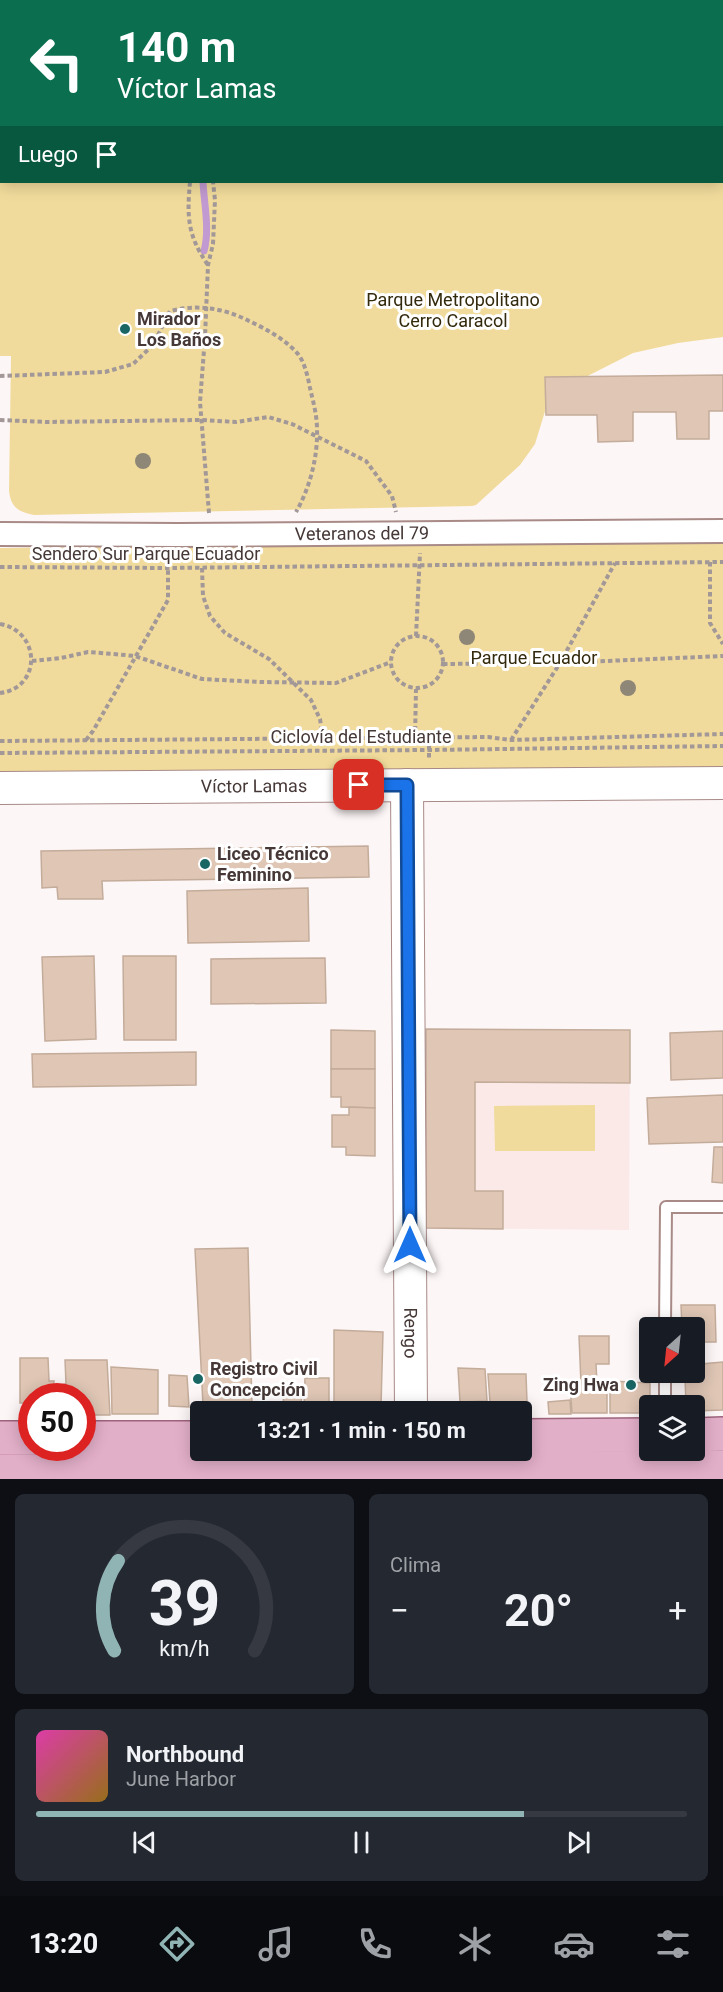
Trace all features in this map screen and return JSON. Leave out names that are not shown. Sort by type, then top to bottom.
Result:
[{"type":"main road","name":"Víctor Lamas","points":[[0,788],[723,783]]},
{"type":"main road","name":"Rengo","points":[[407,785],[411,1401]]},
{"type":"main road","points":[[705,1435],[723,1434]]},
{"type":"main road","points":[[532,1436],[639,1435]]},
{"type":"main road","points":[[0,1438],[18,1438]]},
{"type":"main road","points":[[96,1438],[190,1438]]},
{"type":"main road","points":[[0,1471],[411,1466],[723,1467]]},
{"type":"street","name":"Veteranos del 79","points":[[0,534],[211,535],[723,531]]},
{"type":"lane","points":[[665,1317],[666,1207],[723,1207]]},
{"type":"path","points":[[190,183],[188,218],[197,249],[208,265]]},
{"type":"path","points":[[211,535],[200,402],[208,265],[213,235],[215,200],[213,183]]},
{"type":"path","points":[[0,376],[105,372],[133,363],[153,345],[170,311],[186,306],[221,309],[266,329],[299,356],[308,378],[317,429],[312,471],[305,493],[283,534]]},
{"type":"path","points":[[0,420],[236,422],[268,417],[292,424],[366,460],[392,496],[400,534]]},
{"type":"path","points":[[416,636],[418,566],[423,533]]},
{"type":"path","points":[[511,740],[560,663],[615,562]]},
{"type":"path","points":[[710,562],[710,622],[723,644]]},
{"type":"path","name":"Sendero Sur Parque Ecuador","points":[[0,567],[202,568],[723,562]]},
{"type":"path","points":[[86,740],[168,600],[168,568]]},
{"type":"path","points":[[202,568],[203,596],[210,616],[225,633],[269,659],[311,700],[320,719],[323,739]]},
{"type":"path","points":[[0,624],[18,630],[26,639],[32,660],[23,681],[15,688],[0,693]]},
{"type":"path","points":[[416,636],[438,647],[443,664],[441,672],[431,684],[416,688],[400,683],[390,662],[395,647],[416,636]]},
{"type":"path","points":[[32,660],[61,658],[88,652],[135,657],[202,679],[336,683],[390,662]]},
{"type":"path","points":[[443,664],[560,663],[723,656]]},
{"type":"path","points":[[415,738],[416,688]]},
{"type":"path","points":[[0,741],[488,737],[511,740],[723,734]]},
{"type":"path","name":"Ciclovía del Estudiante","points":[[0,753],[723,746]]},
{"type":"shaded area","points":[[426,1029],[630,1030],[629,1230],[426,1228]]},
{"type":"green space","name":"Parque Metropolitano Cerro Caracol","points":[[0,183],[723,183],[723,337],[678,343],[633,353],[550,395],[535,444],[520,465],[476,505],[472,506],[34,515],[24,512],[14,505],[9,491],[11,356],[0,356]]},
{"type":"green space","name":"Parque Ecuador","points":[[723,543],[723,771],[0,775],[0,548]]},
{"type":"green space","points":[[595,1105],[595,1151],[495,1151],[494,1106]]},
{"type":"green space","points":[[190,1450],[190,1456],[96,1457],[96,1451]]},
{"type":"building","points":[[723,375],[723,411],[709,411],[709,439],[677,439],[676,412],[633,412],[633,441],[598,442],[597,415],[546,415],[545,377]]},
{"type":"building","name":"Liceo Técnico Feminino","points":[[368,846],[369,877],[102,881],[103,899],[58,899],[57,887],[42,888],[41,851]]},
{"type":"building","points":[[308,888],[309,941],[188,943],[187,891]]},
{"type":"building","points":[[94,956],[96,1039],[45,1041],[42,957]]},
{"type":"building","points":[[123,956],[176,956],[176,1040],[124,1040]]},
{"type":"building","points":[[325,958],[326,1003],[211,1004],[211,959]]},
{"type":"building","points":[[426,1029],[630,1030],[630,1083],[475,1082],[475,1191],[503,1191],[503,1229],[426,1228]]},
{"type":"building","points":[[331,1030],[375,1031],[375,1069],[331,1069]]},
{"type":"building","points":[[723,1031],[723,1078],[671,1080],[670,1033]]},
{"type":"building","points":[[196,1052],[196,1085],[33,1087],[32,1054]]},
{"type":"building","points":[[331,1069],[375,1069],[375,1108],[341,1107],[341,1097],[331,1097]]},
{"type":"building","points":[[723,1095],[723,1142],[649,1144],[647,1098]]},
{"type":"building","points":[[349,1107],[375,1108],[375,1156],[346,1155],[346,1147],[332,1147],[332,1115],[349,1115]]},
{"type":"building","points":[[714,1147],[723,1147],[723,1183],[712,1182]]},
{"type":"building","points":[[248,1248],[252,1401],[203,1401],[195,1249]]},
{"type":"building","points":[[681,1305],[715,1305],[716,1342],[705,1342],[705,1317],[682,1317]]},
{"type":"building","points":[[334,1330],[383,1332],[381,1401],[334,1401]]},
{"type":"building","points":[[579,1336],[609,1336],[609,1364],[596,1364],[597,1384],[607,1384],[607,1413],[572,1413],[570,1385],[581,1384]]},
{"type":"building","points":[[20,1358],[48,1358],[49,1381],[54,1381],[54,1383],[20,1383]]},
{"type":"building","points":[[65,1360],[107,1360],[110,1415],[96,1415],[96,1383],[66,1383]]},
{"type":"building","points":[[723,1362],[723,1410],[705,1411],[705,1395],[686,1395],[685,1383],[705,1383],[705,1364]]},
{"type":"building","points":[[111,1367],[158,1370],[158,1414],[112,1414]]},
{"type":"building","points":[[458,1368],[485,1369],[487,1401],[460,1401]]},
{"type":"building","points":[[488,1374],[526,1374],[527,1401],[490,1401]]},
{"type":"building","points":[[169,1375],[187,1376],[189,1407],[169,1406]]},
{"type":"building","points":[[305,1378],[329,1378],[329,1401],[304,1401]]},
{"type":"building","points":[[610,1381],[650,1383],[650,1395],[639,1395],[639,1413],[610,1413]]},
{"type":"building","points":[[302,1387],[301,1401],[283,1401],[284,1388]]},
{"type":"building","points":[[570,1400],[571,1414],[549,1414],[548,1402]]},
{"type":"waterway","points":[[203,183],[207,225],[204,251]]},
{"type":"place","name":"Mirador Los Baños","points":[[125,329]]},
{"type":"place","name":"Liceo Técnico Feminino","points":[[205,864]]},
{"type":"place","name":"Registro Civil Concepción","points":[[198,1379]]},
{"type":"place","name":"Zing Hwa","points":[[631,1385]]},
{"type":"route","points":[[359,785],[407,785],[410,1245]]}]
